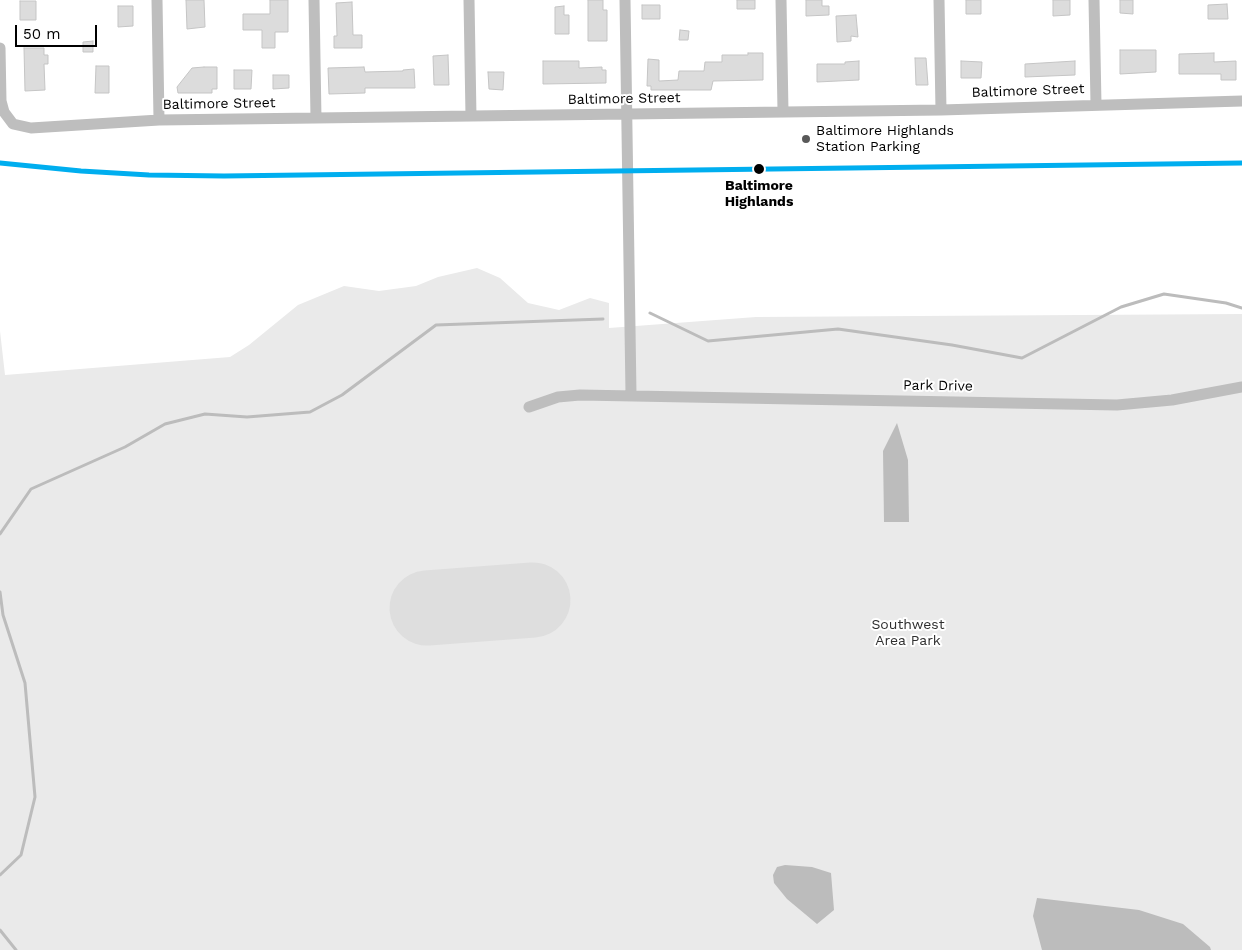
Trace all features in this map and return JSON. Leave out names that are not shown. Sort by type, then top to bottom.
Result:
[{"type":"street","points":[[157,0],[159,120]]},
{"type":"street","points":[[314,0],[316,118]]},
{"type":"street","points":[[469,0],[471,116]]},
{"type":"street","points":[[625,0],[631,394]]},
{"type":"street","points":[[781,0],[783,111]]},
{"type":"street","points":[[939,0],[941,110]]},
{"type":"street","points":[[1094,0],[1096,104]]},
{"type":"street","name":"Baltimore Street","points":[[0,48],[1,101],[4,112],[13,124],[31,128],[159,120],[941,110],[1242,101]]},
{"type":"street","name":"Park Drive","points":[[530,407],[558,397],[580,394],[1117,405],[1172,400],[1242,387]]},
{"type":"green space","name":"Southwest Area Park","points":[[477,268],[500,278],[528,303],[559,310],[590,298],[609,303],[609,328],[756,317],[1242,314],[1242,950],[0,950],[0,331],[5,375],[230,357],[249,345],[298,305],[344,286],[379,291],[416,286],[438,277]]},
{"type":"shaded area","points":[[897,423],[908,460],[909,522],[884,522],[883,451]]},
{"type":"shaded area","points":[[785,865],[812,867],[831,873],[834,910],[817,924],[787,899],[774,883],[773,875],[777,867]]},
{"type":"shaded area","points":[[1037,898],[1139,910],[1183,924],[1210,947],[1211,950],[1042,950],[1033,916]]},
{"type":"building","points":[[186,0],[204,0],[205,27],[187,29]]},
{"type":"building","points":[[270,0],[288,0],[288,32],[275,32],[275,48],[262,48],[262,30],[243,30],[243,14],[270,14]]},
{"type":"building","points":[[588,0],[603,0],[603,10],[607,10],[607,41],[588,41]]},
{"type":"building","points":[[737,0],[755,0],[755,9],[737,9]]},
{"type":"building","points":[[806,0],[822,0],[822,6],[829,6],[829,15],[806,16]]},
{"type":"building","points":[[966,0],[981,0],[981,14],[966,14]]},
{"type":"building","points":[[1053,0],[1070,0],[1070,15],[1053,16]]},
{"type":"building","points":[[1120,0],[1133,0],[1133,14],[1120,13]]},
{"type":"building","points":[[20,1],[36,1],[36,20],[20,20]]},
{"type":"building","points":[[352,2],[353,35],[362,35],[362,48],[334,48],[334,36],[337,36],[336,3]]},
{"type":"building","points":[[1227,4],[1228,19],[1208,19],[1208,5]]},
{"type":"building","points":[[642,5],[660,5],[660,19],[642,19]]},
{"type":"building","points":[[118,6],[133,6],[133,26],[118,27]]},
{"type":"building","points":[[564,6],[564,15],[569,15],[569,34],[555,34],[555,7]]},
{"type":"building","points":[[856,15],[858,37],[851,36],[851,41],[837,42],[836,16]]},
{"type":"building","points":[[680,30],[689,31],[688,40],[679,40]]},
{"type":"building","points":[[93,41],[93,52],[83,52],[83,42]]},
{"type":"building","points":[[24,48],[44,48],[44,55],[48,55],[48,64],[44,64],[45,90],[25,91]]},
{"type":"building","points":[[1120,50],[1156,50],[1156,72],[1120,74]]},
{"type":"building","points":[[748,53],[763,53],[763,80],[713,81],[711,90],[651,90],[651,86],[647,86],[648,59],[659,60],[659,81],[678,80],[679,71],[704,71],[705,62],[722,62],[722,55],[748,55]]},
{"type":"building","points":[[1214,53],[1214,62],[1236,61],[1236,80],[1221,80],[1221,74],[1179,74],[1179,54]]},
{"type":"building","points":[[448,55],[449,85],[434,85],[433,56]]},
{"type":"building","points":[[915,58],[926,58],[928,85],[916,85]]},
{"type":"building","points":[[543,61],[579,61],[579,68],[602,67],[602,70],[606,70],[606,83],[543,84]]},
{"type":"building","points":[[859,61],[859,80],[817,82],[817,64],[845,64],[845,62]]},
{"type":"building","points":[[961,61],[982,62],[981,78],[961,78]]},
{"type":"building","points":[[1075,61],[1075,75],[1025,77],[1025,64]]},
{"type":"building","points":[[96,66],[109,66],[109,93],[95,93]]},
{"type":"building","points":[[217,67],[217,89],[212,89],[212,93],[178,93],[177,87],[192,68]]},
{"type":"building","points":[[364,67],[365,72],[414,69],[415,88],[365,88],[365,93],[329,94],[328,68]]},
{"type":"building","points":[[234,70],[252,70],[251,89],[234,89]]},
{"type":"building","points":[[488,72],[504,72],[503,90],[489,89]]},
{"type":"building","points":[[273,75],[289,75],[289,88],[273,89]]},
{"type":"waterway","points":[[650,313],[708,341],[838,329],[952,345],[1022,358],[1121,307],[1164,294],[1226,303],[1242,308]]},
{"type":"waterway","points":[[0,534],[31,489],[125,447],[165,424],[205,414],[247,417],[310,412],[342,395],[436,325],[603,319]]},
{"type":"waterway","points":[[0,592],[3,615],[25,683],[35,797],[21,855],[0,875]]},
{"type":"waterway","points":[[0,930],[16,950]]},
{"type":"runway","points":[[427,608],[533,600]]},
{"type":"transit line","points":[[0,163],[149,175],[224,176],[1242,163]]},
{"type":"place","name":"Baltimore Highlands Station Parking","points":[[806,139]]},
{"type":"place","name":"Baltimore Highlands","points":[[759,169]]}]
